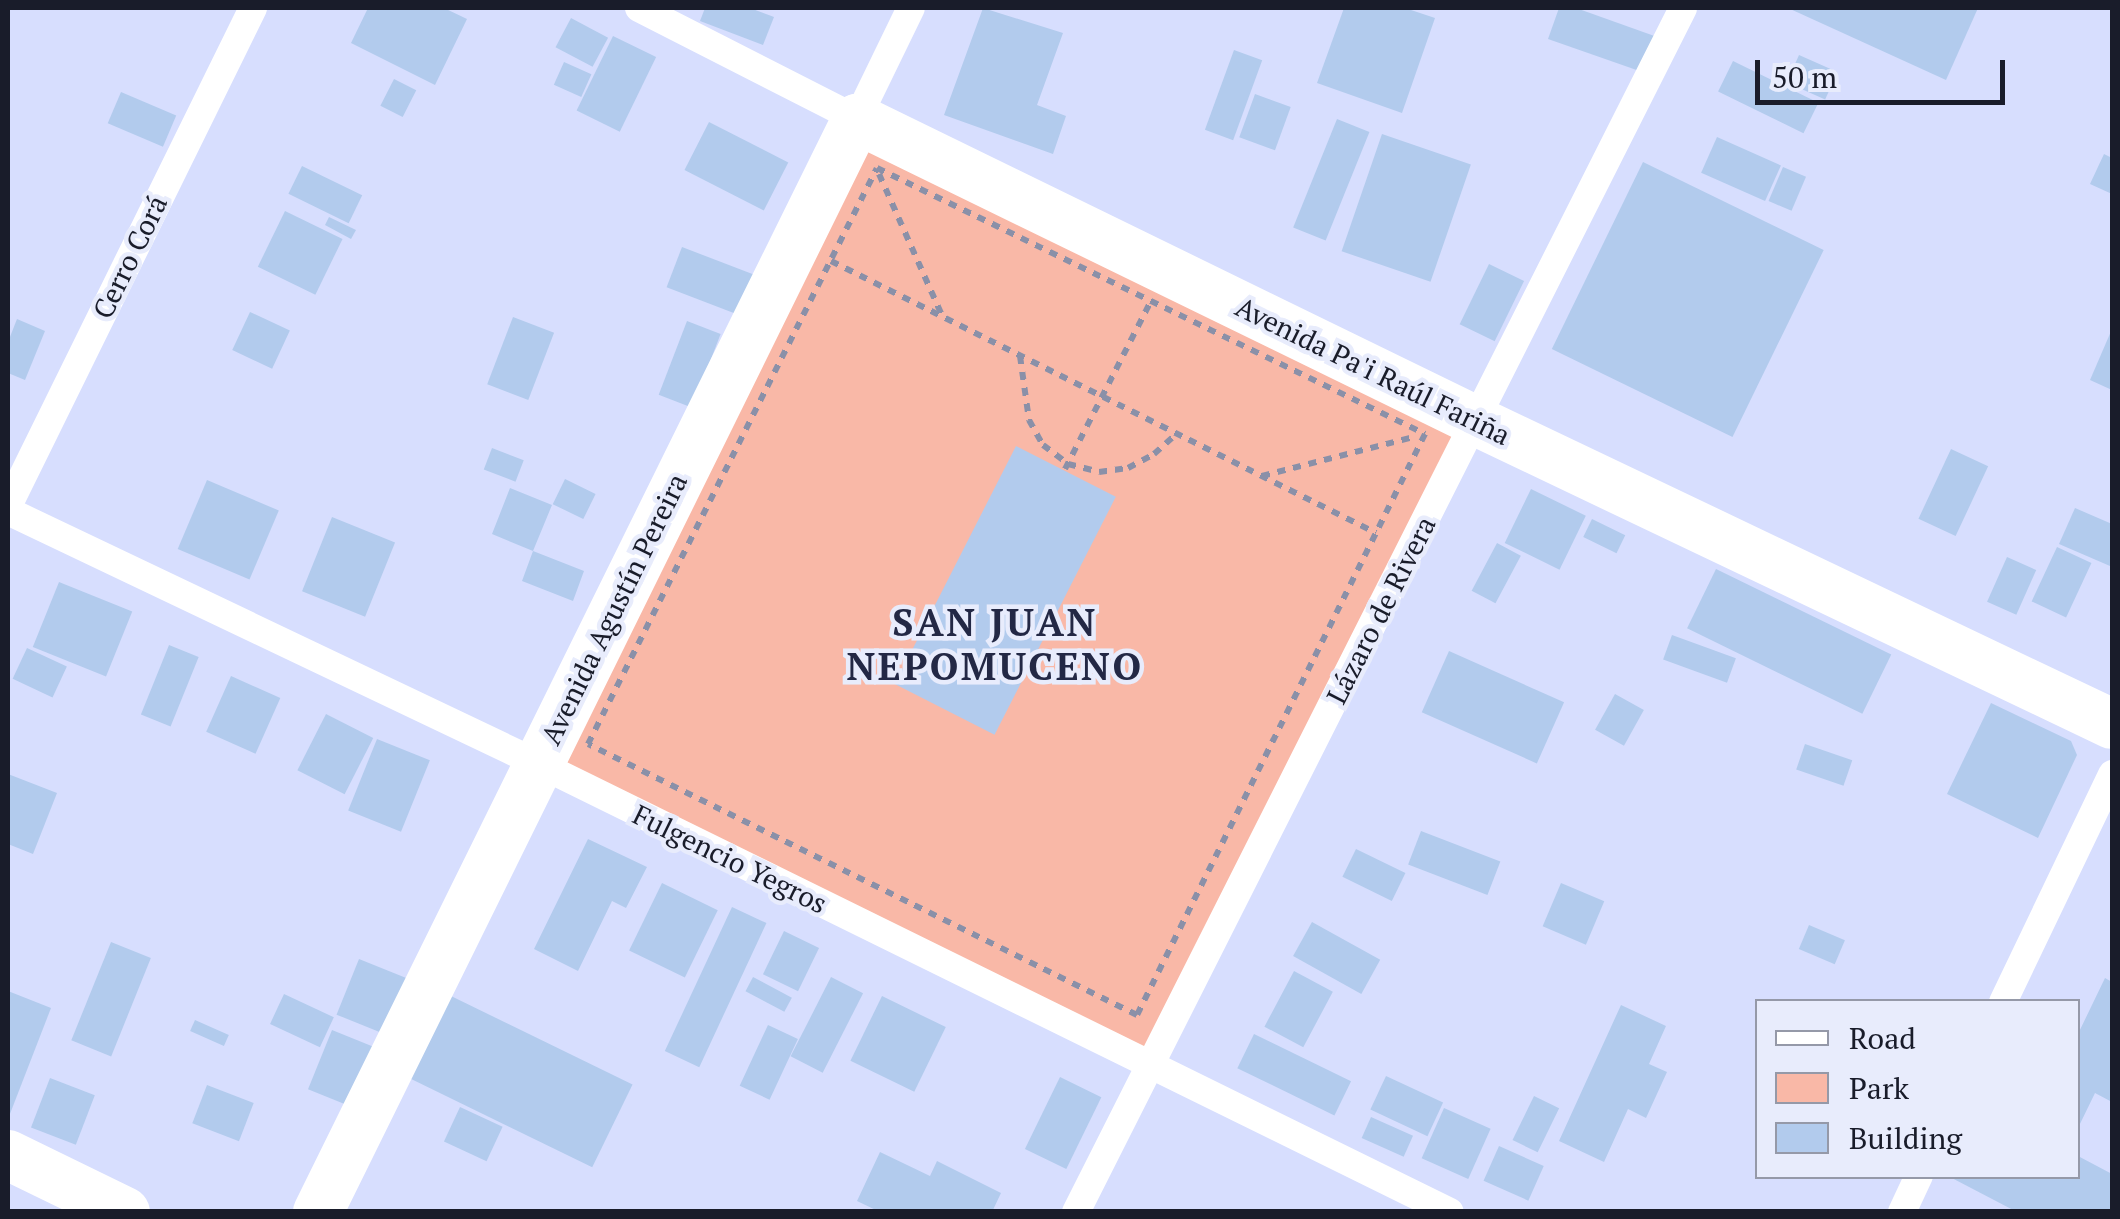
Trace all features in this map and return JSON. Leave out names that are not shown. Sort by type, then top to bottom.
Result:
[{"type":"highway","name":"Avenida Pa'i Raúl Fariña","points":[[858,119],[1478,422],[2112,724]]},
{"type":"highway","name":"Avenida Agustín Pereira","points":[[318,1212],[858,119]]},
{"type":"highway","points":[[8,1155],[124,1212]]},
{"type":"street","name":"Cerro Corá","points":[[8,508],[253,8]]},
{"type":"street","name":"Avenida Pa'i Raúl Fariña","points":[[639,8],[858,119]]},
{"type":"street","name":"Avenida Agustín Pereira","points":[[858,119],[910,8]]},
{"type":"street","name":"Lázaro de Rivera","points":[[1076,1212],[1478,422],[1683,8]]},
{"type":"street","name":"Fulgencio Yegros","points":[[8,508],[1450,1212]]},
{"type":"street","points":[[2004,999],[2112,774]]},
{"type":"street","points":[[1902,1212],[1917,1179]]},
{"type":"path","points":[[877,168],[588,744],[1137,1015],[1426,434]]},
{"type":"path","points":[[877,168],[1426,434]]},
{"type":"path","points":[[877,168],[944,318]]},
{"type":"path","points":[[831,262],[1376,533]]},
{"type":"path","points":[[1067,466],[1150,302]]},
{"type":"path","points":[[1020,356],[1029,420],[1043,445],[1067,466],[1100,472],[1128,468],[1154,454],[1176,434]]},
{"type":"path","points":[[1262,476],[1426,434]]},
{"type":"green space","points":[[859,129],[1470,427],[1160,1063],[549,764]]},
{"type":"building","points":[[368,8],[444,8],[467,19],[435,85],[351,43]]},
{"type":"building","points":[[705,8],[750,8],[774,17],[763,45],[700,21]]},
{"type":"building","points":[[983,8],[1063,33],[1037,105],[1066,116],[1053,154],[944,115]]},
{"type":"building","points":[[1344,8],[1405,8],[1435,18],[1402,113],[1317,83]]},
{"type":"building","points":[[1559,8],[1576,8],[1660,38],[1648,74],[1548,39]]},
{"type":"building","points":[[1788,8],[1978,8],[1946,80]]},
{"type":"building","points":[[571,18],[608,38],[593,67],[556,47]]},
{"type":"building","points":[[613,36],[656,57],[620,132],[577,111]]},
{"type":"building","points":[[1234,50],[1262,60],[1233,140],[1205,130]]},
{"type":"building","points":[[1799,55],[1837,72],[1825,99],[1787,82]]},
{"type":"building","points":[[1733,61],[1818,103],[1803,133],[1718,92]]},
{"type":"building","points":[[564,62],[591,74],[581,97],[554,85]]},
{"type":"building","points":[[394,79],[416,90],[403,117],[380,106]]},
{"type":"building","points":[[121,92],[176,115],[163,147],[108,123]]},
{"type":"building","points":[[1255,94],[1291,107],[1275,150],[1239,137]]},
{"type":"building","points":[[1337,119],[1369,132],[1326,241],[1293,227]]},
{"type":"building","points":[[709,122],[788,162],[764,211],[684,170]]},
{"type":"building","points":[[1382,134],[1471,165],[1431,282],[1342,251]]},
{"type":"building","points":[[1717,137],[1781,165],[1765,201],[1701,173]]},
{"type":"building","points":[[2104,154],[2112,158],[2112,194],[2090,184]]},
{"type":"building","points":[[1643,162],[1824,250],[1732,437],[1552,349]]},
{"type":"building","points":[[302,166],[362,195],[349,223],[288,194]]},
{"type":"building","points":[[1783,167],[1806,177],[1792,211],[1769,201]]},
{"type":"building","points":[[285,211],[343,239],[315,295],[258,267]]},
{"type":"building","points":[[329,217],[356,230],[351,239],[325,225]]},
{"type":"building","points":[[682,247],[758,276],[742,316],[667,287]]},
{"type":"building","points":[[1489,264],[1524,281],[1495,341],[1460,324]]},
{"type":"building","points":[[250,312],[290,331],[272,369],[232,350]]},
{"type":"building","points":[[513,317],[554,333],[528,400],[487,384]]},
{"type":"building","points":[[17,319],[45,331],[25,380],[8,373],[8,342]]},
{"type":"building","points":[[687,321],[721,334],[692,408],[659,395]]},
{"type":"building","points":[[2112,329],[2112,390],[2090,380]]},
{"type":"building","points":[[1016,446],[1116,497],[995,735],[895,684]]},
{"type":"building","points":[[492,448],[524,460],[515,482],[484,469]]},
{"type":"building","points":[[1951,449],[1988,466],[1956,536],[1918,519]]},
{"type":"building","points":[[565,479],[596,494],[583,519],[553,504]]},
{"type":"building","points":[[207,480],[279,510],[249,580],[178,549]]},
{"type":"building","points":[[510,488],[552,505],[533,551],[492,534]]},
{"type":"building","points":[[1531,489],[1586,516],[1560,570],[1505,543]]},
{"type":"building","points":[[2075,508],[2112,524],[2110,566],[2059,544]]},
{"type":"building","points":[[332,517],[395,542],[365,617],[302,591]]},
{"type":"building","points":[[1592,519],[1625,535],[1616,553],[1583,537]]},
{"type":"building","points":[[1497,543],[1521,556],[1495,603],[1472,591]]},
{"type":"building","points":[[2057,547],[2091,563],[2066,617],[2032,601]]},
{"type":"building","points":[[533,551],[584,571],[573,601],[522,581]]},
{"type":"building","points":[[2007,557],[2036,570],[2016,615],[1987,602]]},
{"type":"building","points":[[1716,569],[1891,654],[1862,714],[1687,628]]},
{"type":"building","points":[[59,582],[132,612],[106,676],[33,647]]},
{"type":"building","points":[[1672,635],[1736,658],[1727,683],[1663,659]]},
{"type":"building","points":[[169,645],[199,657],[171,727],[141,715]]},
{"type":"building","points":[[27,648],[67,667],[53,697],[13,679]]},
{"type":"building","points":[[1449,651],[1564,702],[1537,763],[1422,712]]},
{"type":"building","points":[[231,676],[280,698],[256,754],[206,732]]},
{"type":"building","points":[[1615,694],[1644,710],[1624,746],[1595,730]]},
{"type":"building","points":[[1991,703],[2071,741],[2077,755],[2038,838],[1947,794]]},
{"type":"building","points":[[326,714],[373,738],[345,794],[297,770]]},
{"type":"building","points":[[377,739],[430,760],[401,832],[348,810]]},
{"type":"building","points":[[1805,744],[1852,760],[1843,786],[1796,770]]},
{"type":"building","points":[[8,774],[57,793],[33,854],[8,844]]},
{"type":"building","points":[[1421,831],[1500,861],[1487,895],[1408,865]]},
{"type":"building","points":[[588,839],[647,867],[626,908],[612,901],[578,971],[534,949]]},
{"type":"building","points":[[1356,849],[1405,873],[1392,901],[1342,877]]},
{"type":"building","points":[[662,883],[718,910],[685,978],[629,950]]},
{"type":"building","points":[[1561,883],[1604,901],[1586,945],[1543,926]]},
{"type":"building","points":[[732,907],[766,923],[699,1067],[665,1051]]},
{"type":"building","points":[[1312,922],[1380,960],[1361,994],[1293,956]]},
{"type":"building","points":[[1809,925],[1845,940],[1835,964],[1799,949]]},
{"type":"building","points":[[784,931],[819,948],[798,991],[763,974]]},
{"type":"building","points":[[111,942],[151,958],[111,1056],[71,1040]]},
{"type":"building","points":[[359,959],[419,983],[397,1039],[337,1015]]},
{"type":"building","points":[[1294,971],[1333,992],[1303,1047],[1264,1027]]},
{"type":"building","points":[[753,977],[792,998],[784,1012],[745,991]]},
{"type":"building","points":[[831,977],[863,993],[823,1073],[791,1056]]},
{"type":"building","points":[[2105,978],[2112,982],[2112,1102],[2095,1093],[2080,1124],[2080,1030]]},
{"type":"building","points":[[8,991],[51,1008],[8,1119]]},
{"type":"building","points":[[284,994],[334,1017],[320,1047],[270,1024]]},
{"type":"building","points":[[451,996],[633,1085],[592,1167],[411,1079]]},
{"type":"building","points":[[882,996],[946,1027],[914,1092],[850,1061]]},
{"type":"building","points":[[1621,1005],[1666,1026],[1649,1064],[1667,1072],[1646,1118],[1628,1109],[1604,1162],[1559,1141]]},
{"type":"building","points":[[195,1020],[229,1035],[224,1046],[190,1031]]},
{"type":"building","points":[[768,1025],[798,1039],[770,1100],[740,1086]]},
{"type":"building","points":[[332,1030],[382,1050],[358,1110],[308,1089]]},
{"type":"building","points":[[1254,1034],[1351,1081],[1334,1115],[1237,1068]]},
{"type":"building","points":[[1386,1076],[1443,1103],[1427,1136],[1370,1110]]},
{"type":"building","points":[[1060,1077],[1101,1097],[1066,1169],[1025,1149]]},
{"type":"building","points":[[50,1078],[95,1095],[76,1145],[31,1127]]},
{"type":"building","points":[[207,1085],[254,1103],[239,1141],[192,1123]]},
{"type":"building","points":[[1534,1096],[1559,1108],[1538,1152],[1513,1140]]},
{"type":"building","points":[[460,1107],[503,1127],[487,1161],[444,1141]]},
{"type":"building","points":[[1444,1108],[1491,1129],[1468,1179],[1422,1158]]},
{"type":"building","points":[[1371,1117],[1413,1136],[1404,1157],[1362,1138]]},
{"type":"building","points":[[1499,1146],[1544,1166],[1528,1201],[1484,1181]]},
{"type":"building","points":[[880,1152],[930,1176],[937,1161],[1001,1193],[992,1212],[880,1212],[857,1201]]},
{"type":"building","points":[[2080,1157],[2112,1174],[2112,1212],[2017,1212],[1954,1179],[2080,1179]]},
{"type":"district","name":"SAN JUAN NEPOMUCENO","points":[[995,644]]}]
